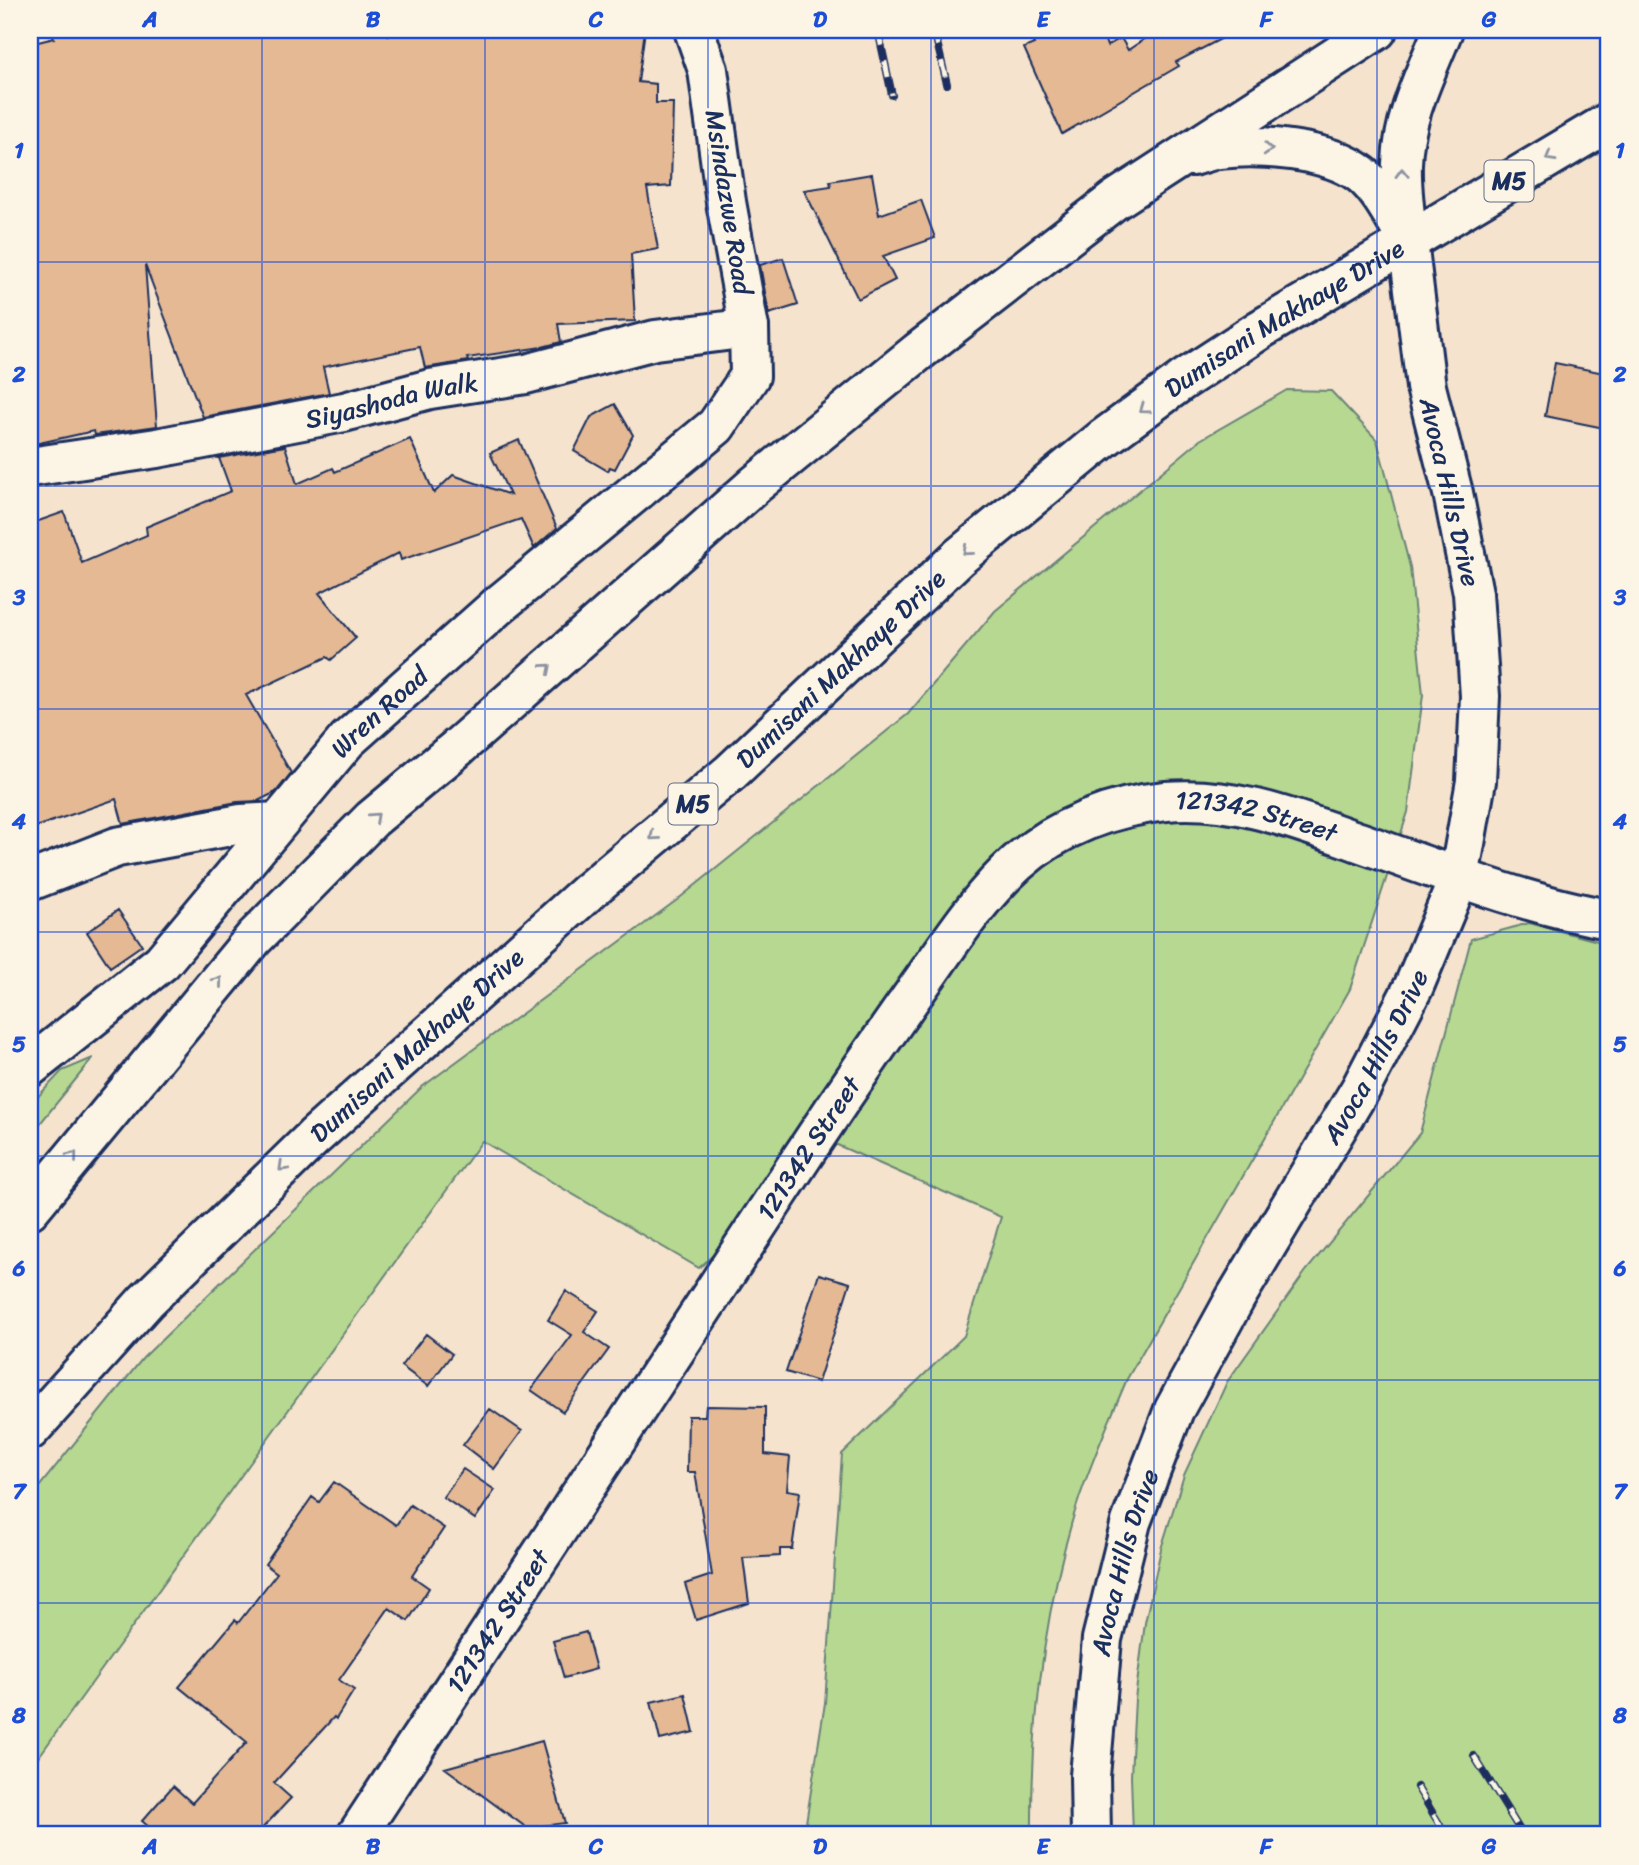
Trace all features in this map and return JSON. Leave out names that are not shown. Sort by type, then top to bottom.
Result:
[{"type":"street","name":"Msindazwe Road","points":[[694,30],[708,70],[726,202],[749,328],[750,376]]},
{"type":"street","points":[[30,1209],[254,938],[372,819],[456,749],[756,484],[1061,240],[1115,200],[1377,30]]},
{"type":"street","name":"Avoca Hills Drive","points":[[1091,1835],[1090,1776],[1102,1639],[1131,1522],[1174,1410],[1236,1297],[1361,1088],[1413,986],[1459,878],[1476,781],[1480,696],[1473,593],[1454,493],[1426,387],[1408,241],[1402,164],[1405,135],[1413,104],[1443,30]]},
{"type":"street","name":"Dumisani Makhaye Drive","points":[[30,1430],[146,1301],[314,1137],[590,890],[731,772],[959,557],[1104,438],[1183,380],[1261,329],[1609,122]]},
{"type":"street","points":[[1177,161],[1217,149],[1248,148],[1283,150],[1331,161],[1361,175],[1375,190],[1408,241]]},
{"type":"street","name":"Siyashoda Walk","points":[[30,467],[157,448],[344,412],[430,388],[526,374],[655,340],[749,328]]},
{"type":"street","name":"Wren Road","points":[[30,1067],[162,962],[347,740],[500,604],[716,426],[750,376]]},
{"type":"street","name":"121342 Street","points":[[357,1835],[864,1064],[992,886],[1022,859],[1090,819],[1128,807],[1168,801],[1247,805],[1459,878],[1583,915],[1609,919]]},
{"type":"street","points":[[30,881],[117,847],[241,824],[278,822]]},
{"type":"green space","points":[[1287,390],[1331,391],[1377,440],[1410,567],[1423,695],[1408,812],[1350,989],[1127,1379],[1087,1475],[1065,1548],[1047,1629],[1034,1752],[1032,1835],[804,1835],[825,1703],[842,1454],[964,1336],[1001,1217],[835,1144],[699,1268],[482,1141],[30,1769],[30,1498],[143,1358],[422,1087],[677,900],[908,714],[995,611],[1200,440]]},
{"type":"green space","points":[[1529,923],[1609,944],[1609,1835],[1133,1835],[1131,1776],[1135,1699],[1145,1623],[1161,1549],[1184,1475],[1227,1382],[1306,1271],[1420,1133],[1471,939]]},
{"type":"green space","points":[[93,1058],[30,1136],[30,1105],[62,1071]]},
{"type":"building","points":[[50,30],[387,30],[388,35],[516,30],[645,30],[638,82],[656,84],[656,103],[673,103],[671,186],[647,188],[658,249],[631,254],[635,321],[558,324],[561,342],[425,368],[420,347],[323,367],[329,393],[203,417],[145,265],[157,426],[95,435],[94,431],[30,445],[30,44],[54,38]]},
{"type":"building","points":[[1027,30],[1101,30],[1107,46],[1121,38],[1128,50],[1158,30],[1238,30],[1176,62],[1179,66],[1062,134],[1024,48],[1034,44]]},
{"type":"building","points":[[872,174],[879,215],[921,200],[935,238],[883,256],[895,280],[858,299],[804,190],[831,186],[830,181]]},
{"type":"building","points":[[783,258],[798,305],[769,314],[760,265]]},
{"type":"building","points":[[1555,363],[1609,374],[1609,429],[1545,416]]},
{"type":"building","points":[[615,404],[633,435],[615,469],[610,467],[608,471],[574,451],[591,417]]},
{"type":"building","points":[[410,439],[434,493],[453,475],[510,495],[490,453],[519,440],[557,528],[534,548],[521,519],[401,560],[399,553],[319,593],[356,638],[331,660],[327,657],[246,695],[291,773],[276,792],[258,801],[237,802],[123,824],[116,799],[30,829],[30,524],[64,512],[82,563],[147,535],[146,527],[231,491],[219,458],[285,446],[297,484],[333,468],[335,472]]},
{"type":"building","points":[[118,910],[142,945],[110,967],[87,932]]},
{"type":"building","points":[[819,1274],[850,1283],[818,1382],[786,1372]]},
{"type":"building","points":[[566,1291],[598,1311],[584,1332],[609,1349],[563,1412],[531,1390],[572,1335],[548,1320]]},
{"type":"building","points":[[426,1334],[452,1354],[428,1386],[401,1366]]},
{"type":"building","points":[[706,1406],[765,1407],[765,1454],[790,1457],[787,1490],[800,1492],[792,1549],[780,1549],[780,1556],[743,1558],[749,1603],[696,1620],[685,1584],[712,1575],[695,1472],[687,1472],[688,1416],[705,1416]]},
{"type":"building","points":[[490,1409],[522,1431],[494,1469],[463,1445]]},
{"type":"building","points":[[463,1469],[495,1490],[475,1519],[443,1497]]},
{"type":"building","points":[[334,1482],[396,1525],[410,1505],[444,1528],[412,1576],[429,1588],[408,1621],[389,1608],[339,1680],[354,1690],[336,1719],[334,1717],[274,1783],[291,1798],[256,1835],[158,1835],[142,1821],[173,1786],[192,1803],[247,1742],[179,1687],[235,1620],[238,1623],[277,1573],[265,1564],[312,1497],[319,1502]]},
{"type":"building","points":[[586,1632],[596,1669],[564,1678],[553,1641]]},
{"type":"building","points":[[685,1694],[694,1732],[660,1740],[651,1702]]},
{"type":"building","points":[[542,1741],[565,1823],[527,1828],[445,1768]]},
{"type":"railway","points":[[878,30],[892,95]]},
{"type":"railway","points":[[934,30],[947,84]]},
{"type":"railway","points":[[1474,1756],[1523,1835]]},
{"type":"railway","points":[[1417,1787],[1446,1835]]}]
